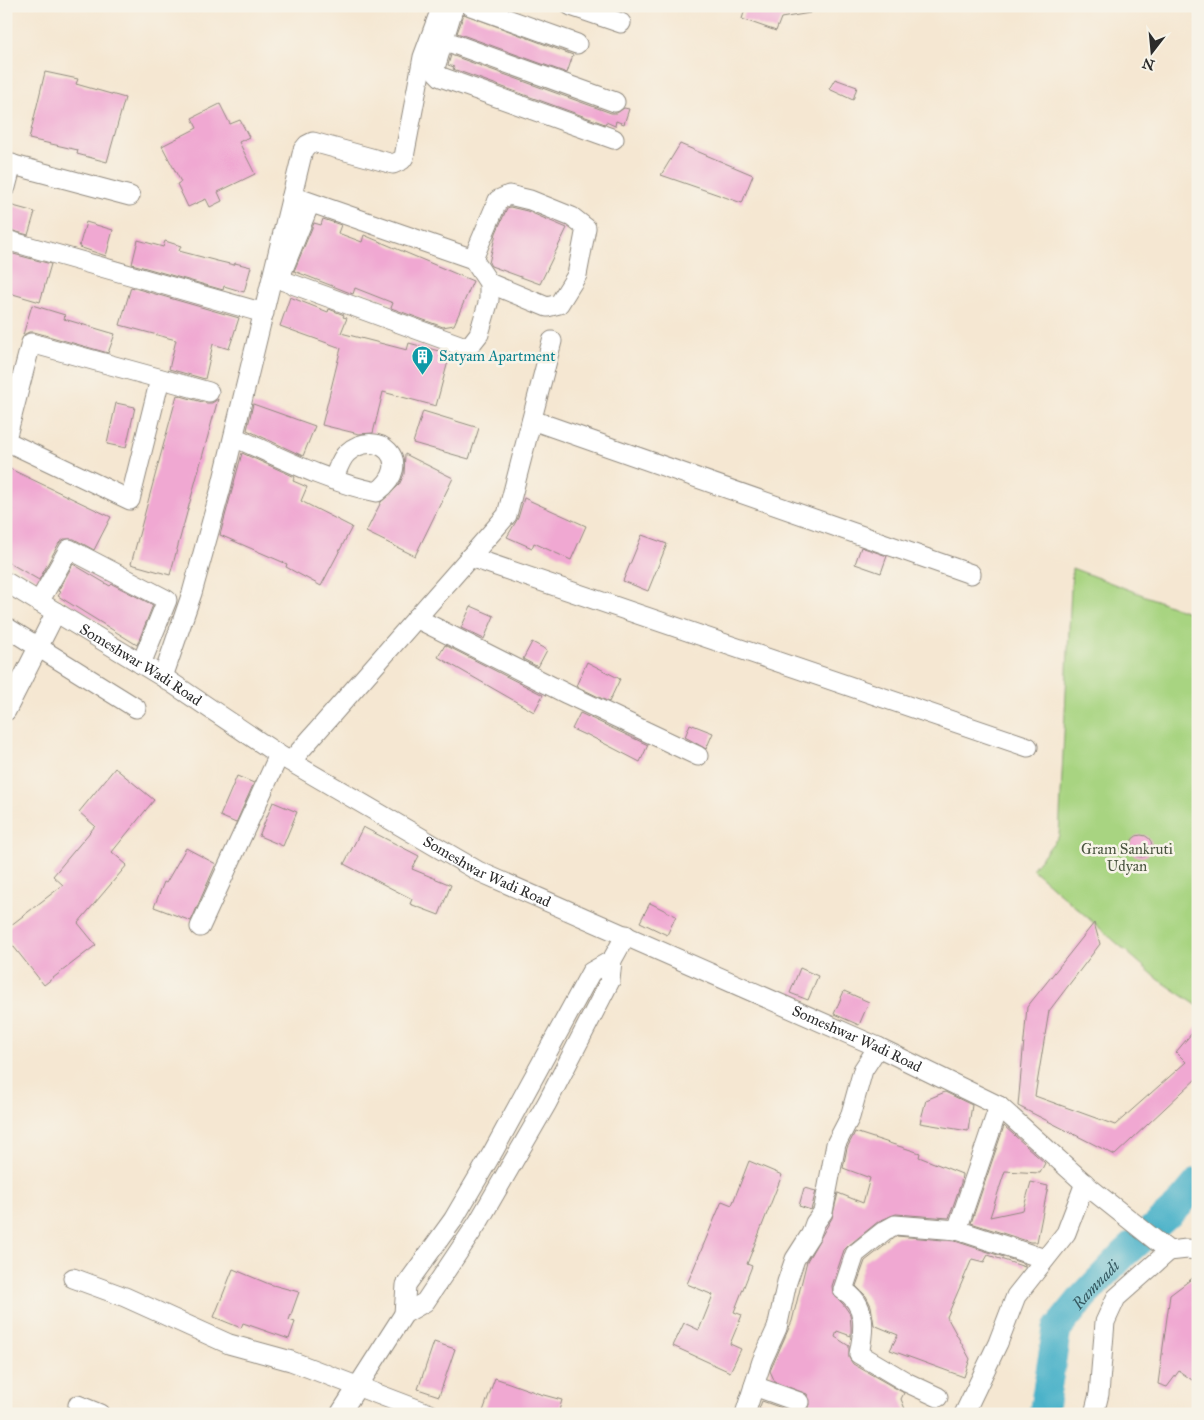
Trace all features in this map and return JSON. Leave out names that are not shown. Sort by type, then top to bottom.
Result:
[{"type":"street","points":[[442,6],[435,68],[441,77],[614,139]]},
{"type":"street","points":[[163,677],[192,593],[234,438],[303,150],[313,142],[392,164],[402,160],[404,158],[423,57],[456,6]]},
{"type":"street","points":[[471,6],[577,44]]},
{"type":"street","points":[[571,6],[621,23]]},
{"type":"street","points":[[437,38],[615,102]]},
{"type":"street","points":[[6,187],[9,163],[130,196]]},
{"type":"street","points":[[473,259],[498,200],[509,195],[530,200],[572,217],[586,228],[578,275],[560,304],[547,307],[489,283]]},
{"type":"street","points":[[292,196],[473,259],[489,283],[489,300],[479,334],[468,348],[284,281],[282,272],[310,203]]},
{"type":"street","points":[[6,240],[264,313]]},
{"type":"street","points":[[200,926],[285,758],[416,618],[507,515],[552,341]]},
{"type":"street","points":[[160,379],[130,500],[6,440],[32,343],[208,392]]},
{"type":"street","points":[[532,420],[971,574]]},
{"type":"street","points":[[234,438],[333,480]]},
{"type":"street","points":[[39,602],[69,549],[167,600],[141,664]]},
{"type":"street","points":[[470,557],[1028,747]]},
{"type":"street","name":"Someshwar Wadi Road","points":[[6,582],[163,677],[285,758],[478,871],[878,1047],[999,1106],[1088,1186],[1169,1251]]},
{"type":"street","points":[[6,711],[56,612]]},
{"type":"street","points":[[416,618],[567,694],[698,756]]},
{"type":"street","points":[[6,627],[136,708]]},
{"type":"street","points":[[340,1414],[404,1314],[424,1302],[479,1221],[547,1103],[610,981],[612,960],[626,935]]},
{"type":"street","points":[[745,1414],[762,1361],[777,1328],[787,1282],[795,1259],[823,1212],[836,1144],[850,1117],[863,1070],[878,1047]]},
{"type":"street","points":[[957,1230],[999,1106]]},
{"type":"street","points":[[964,1414],[998,1343],[1016,1296],[1066,1233],[1088,1186]]},
{"type":"street","points":[[938,1397],[908,1383],[859,1354],[863,1334],[863,1318],[852,1295],[844,1290],[855,1254],[884,1231],[895,1225],[957,1230],[1045,1259]]},
{"type":"street","points":[[1094,1414],[1099,1394],[1105,1322],[1116,1298],[1169,1251],[1198,1250]]},
{"type":"street","points":[[73,1278],[158,1311],[229,1344],[291,1361],[430,1414]]},
{"type":"street","points":[[754,1386],[799,1402]]},
{"type":"street","points":[[78,1405],[100,1414]]},
{"type":"green space","name":"Gram Sankruti Udyan","points":[[1072,568],[1198,616],[1198,1006],[1158,979],[1032,869],[1059,836]]},
{"type":"building","points":[[746,6],[810,6],[810,13],[781,18],[776,31],[742,19]]},
{"type":"building","points":[[464,14],[573,55],[567,73],[457,33]]},
{"type":"building","points":[[451,55],[611,113],[617,113],[624,108],[629,109],[624,124],[616,121],[615,126],[606,122],[605,124],[453,69],[454,67],[448,65]]},
{"type":"building","points":[[45,72],[78,79],[76,84],[125,98],[107,162],[77,154],[78,150],[29,139]]},
{"type":"building","points":[[835,79],[857,87],[853,100],[829,89]]},
{"type":"building","points":[[220,104],[230,124],[240,120],[249,137],[239,142],[255,174],[218,192],[222,201],[210,207],[206,199],[188,207],[177,184],[181,182],[162,146],[197,128],[192,118]]},
{"type":"building","points":[[680,144],[753,175],[742,203],[661,175]]},
{"type":"building","points":[[6,204],[35,212],[28,235],[6,229]]},
{"type":"building","points":[[507,208],[527,211],[567,228],[540,284],[491,266],[489,263],[496,233]]},
{"type":"building","points":[[323,219],[341,225],[338,233],[362,242],[364,235],[473,281],[454,325],[443,327],[391,308],[393,303],[355,288],[353,294],[294,271],[314,223],[321,225]]},
{"type":"building","points":[[86,222],[113,230],[106,256],[79,247]]},
{"type":"building","points":[[138,240],[163,247],[165,241],[181,246],[179,251],[234,265],[235,263],[251,267],[244,292],[224,286],[223,290],[132,264]]},
{"type":"building","points":[[6,252],[51,264],[40,302],[6,292]]},
{"type":"building","points":[[131,287],[239,318],[229,349],[213,344],[205,379],[169,369],[176,340],[120,325]]},
{"type":"building","points":[[290,297],[328,312],[329,309],[344,315],[343,317],[347,318],[341,333],[407,350],[409,343],[450,354],[436,406],[383,392],[373,433],[359,434],[322,425],[341,348],[280,326]]},
{"type":"building","points":[[32,305],[65,315],[64,319],[115,334],[108,353],[34,332],[23,335]]},
{"type":"building","points":[[177,395],[206,403],[212,403],[218,399],[170,575],[131,564]]},
{"type":"building","points":[[116,403],[135,407],[126,448],[107,444]]},
{"type":"building","points":[[253,404],[315,426],[303,456],[247,430]]},
{"type":"building","points":[[423,411],[479,428],[469,459],[413,443]]},
{"type":"building","points":[[242,453],[295,477],[293,481],[307,487],[301,501],[352,527],[321,586],[286,567],[287,564],[220,535]]},
{"type":"building","points":[[405,454],[453,478],[415,556],[366,532],[381,502],[399,485],[404,474]]},
{"type":"building","points":[[6,467],[111,517],[94,550],[74,539],[64,539],[59,543],[39,580],[6,561]]},
{"type":"building","points":[[524,498],[586,526],[571,560],[534,543],[532,548],[507,537],[518,518]]},
{"type":"building","points":[[642,535],[667,544],[648,591],[623,581]]},
{"type":"building","points":[[861,547],[887,556],[881,573],[855,564]]},
{"type":"building","points":[[73,564],[110,586],[112,584],[153,605],[137,645],[58,596],[61,592],[58,591]]},
{"type":"building","points":[[471,606],[494,616],[484,639],[461,628]]},
{"type":"building","points":[[532,642],[547,650],[538,667],[523,659]]},
{"type":"building","points":[[445,645],[543,695],[534,712],[438,657]]},
{"type":"building","points":[[587,662],[620,679],[609,702],[576,686]]},
{"type":"building","points":[[580,713],[648,745],[640,762],[586,734],[572,729]]},
{"type":"building","points":[[690,724],[713,733],[706,749],[685,737]]},
{"type":"building","points":[[115,768],[154,800],[112,852],[127,865],[78,923],[96,945],[44,985],[6,937],[6,929],[63,885],[53,876],[95,826],[79,812]]},
{"type":"building","points":[[237,776],[254,783],[236,823],[220,816]]},
{"type":"building","points":[[273,802],[297,812],[283,846],[259,836]]},
{"type":"building","points":[[363,827],[419,856],[412,869],[451,885],[439,915],[410,904],[412,899],[344,864]]},
{"type":"building","points":[[1141,835],[1151,842],[1152,846],[1145,856],[1141,857],[1131,850],[1130,846],[1137,836]]},
{"type":"building","points":[[186,848],[216,864],[191,921],[154,907],[164,882],[166,883]]},
{"type":"building","points":[[650,903],[676,916],[667,935],[640,922]]},
{"type":"building","points":[[1094,923],[1100,944],[1049,1011],[1035,1096],[1115,1125],[1186,1062],[1176,1052],[1198,1026],[1198,1077],[1115,1155],[1018,1106],[1027,1007]]},
{"type":"building","points":[[800,968],[818,976],[808,1000],[790,993]]},
{"type":"building","points":[[844,991],[869,1002],[859,1025],[834,1014]]},
{"type":"building","points":[[945,1092],[972,1105],[968,1131],[920,1123],[926,1100]]},
{"type":"building","points":[[1004,1126],[1045,1163],[1040,1173],[1005,1171],[990,1217],[1023,1210],[1031,1182],[1048,1186],[1037,1242],[1030,1242],[971,1223]]},
{"type":"building","points":[[855,1132],[920,1153],[919,1157],[962,1174],[961,1183],[949,1218],[896,1214],[879,1221],[844,1250],[832,1286],[833,1294],[850,1314],[851,1327],[851,1336],[837,1331],[835,1337],[849,1346],[849,1358],[853,1364],[904,1393],[901,1399],[907,1414],[772,1414],[759,1409],[762,1401],[796,1413],[806,1411],[810,1405],[807,1394],[775,1382],[770,1371],[792,1321],[807,1261],[832,1218],[838,1193],[863,1203],[870,1178],[843,1168],[847,1148]]},
{"type":"building","points":[[749,1161],[782,1175],[747,1264],[752,1266],[734,1312],[742,1315],[730,1344],[741,1349],[730,1372],[673,1346],[684,1323],[699,1330],[713,1295],[687,1284],[722,1201],[732,1205]]},
{"type":"building","points":[[804,1188],[816,1191],[811,1210],[799,1206]]},
{"type":"building","points":[[897,1236],[955,1241],[1025,1264],[1025,1267],[988,1255],[984,1262],[972,1259],[947,1317],[970,1359],[964,1377],[890,1350],[898,1335],[874,1325],[871,1306],[866,1296],[856,1286],[865,1261]]},
{"type":"building","points":[[233,1269],[269,1284],[299,1292],[289,1320],[295,1322],[289,1339],[243,1323],[241,1328],[214,1317]]},
{"type":"building","points":[[1198,1274],[1198,1384],[1179,1371],[1167,1387],[1158,1384],[1170,1295]]},
{"type":"building","points":[[434,1342],[455,1349],[439,1396],[418,1389]]},
{"type":"building","points":[[495,1378],[562,1400],[558,1414],[482,1414]]},
{"type":"waterway","name":"Ramnadi","points":[[1043,1414],[1057,1329],[1083,1297],[1125,1253],[1178,1206],[1198,1182]]},
{"type":"place","name":"Satyam Apartment","points":[[423,375]]}]
